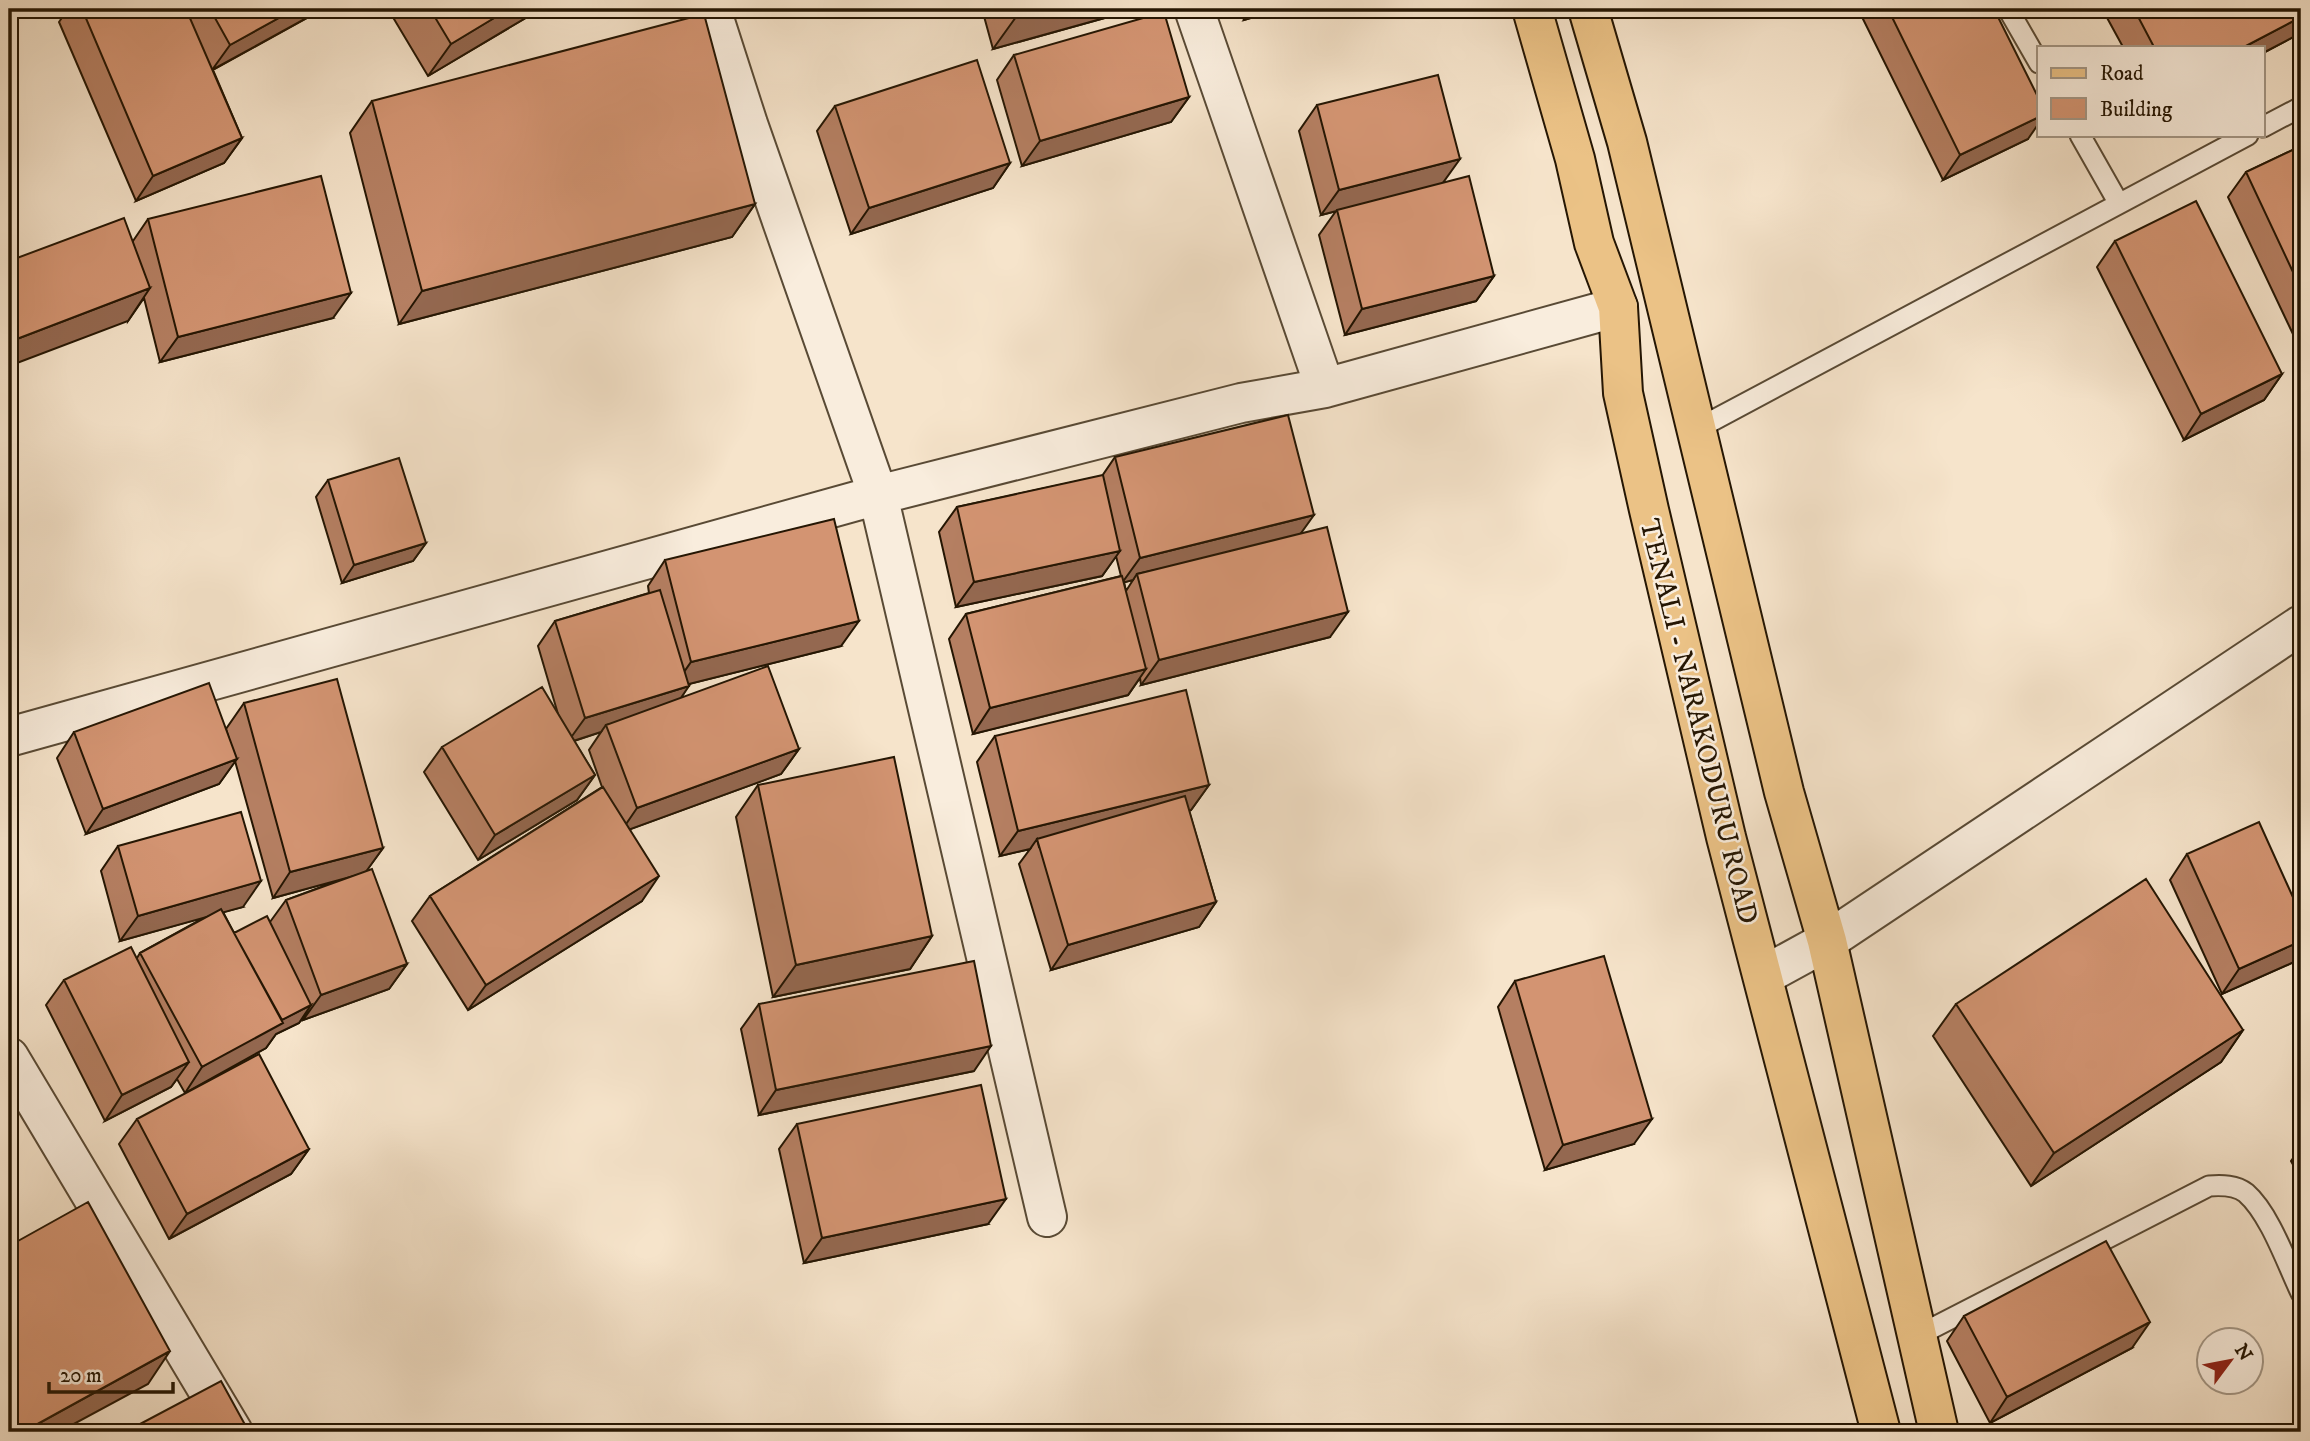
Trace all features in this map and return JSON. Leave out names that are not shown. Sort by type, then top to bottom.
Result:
[{"type":"main road","name":"TENALI - NARAKODURU ROAD","points":[[1532,9],[1575,159],[1594,243],[1618,307],[1623,393],[1726,836],[1881,1432]]},
{"type":"main road","points":[[1588,9],[1627,142],[1784,792],[1827,941],[1940,1432]]},
{"type":"street","points":[[711,9],[748,124],[878,495],[1047,1217]]},
{"type":"street","points":[[1194,9],[1325,388]]},
{"type":"street","points":[[9,737],[878,495],[1241,403],[1325,388],[1618,307]]},
{"type":"street","points":[[1763,976],[1827,941],[2301,625]]},
{"type":"street","points":[[9,1058],[233,1432]]},
{"type":"lane","points":[[2008,9],[2037,60]]},
{"type":"lane","points":[[2264,126],[2301,107]]},
{"type":"lane","points":[[2081,136],[2118,202]]},
{"type":"lane","points":[[1697,429],[2246,136]]},
{"type":"lane","points":[[1919,1335],[2209,1186],[2227,1185],[2245,1192],[2262,1215],[2301,1293]]},
{"type":"building","points":[[82,9],[186,9],[242,138],[153,176]]},
{"type":"building","points":[[210,9],[295,9],[230,45]]},
{"type":"building","points":[[430,9],[509,9],[451,44]]},
{"type":"building","points":[[1013,9],[1045,9],[1016,17]]},
{"type":"building","points":[[1888,9],[1994,9],[2037,95],[2037,118],[1960,155]]},
{"type":"building","points":[[2134,9],[2301,9],[2301,17],[2246,46],[2153,46]]},
{"type":"building","points":[[1164,12],[1189,97],[1040,141],[1014,55]]},
{"type":"building","points":[[704,14],[755,204],[422,291],[372,101]]},
{"type":"building","points":[[977,60],[1010,163],[869,208],[835,106]]},
{"type":"building","points":[[1438,75],[1460,159],[1339,190],[1317,105]]},
{"type":"building","points":[[2301,146],[2301,289],[2246,172]]},
{"type":"building","points":[[321,176],[351,293],[178,337],[148,219]]},
{"type":"building","points":[[1469,176],[1494,276],[1362,309],[1337,210]]},
{"type":"building","points":[[2196,201],[2282,374],[2201,414],[2115,241]]},
{"type":"building","points":[[124,218],[150,288],[9,342],[9,261]]},
{"type":"building","points":[[1288,415],[1314,515],[1140,558],[1115,457]]},
{"type":"building","points":[[399,458],[426,543],[354,565],[328,480]]},
{"type":"building","points":[[1103,475],[1120,551],[974,582],[957,507]]},
{"type":"building","points":[[9,518],[15,536],[9,539]]},
{"type":"building","points":[[834,519],[859,621],[691,662],[665,560]]},
{"type":"building","points":[[1327,527],[1348,612],[1159,660],[1137,574]]},
{"type":"building","points":[[1122,576],[1146,669],[990,708],[966,614]]},
{"type":"building","points":[[660,590],[689,686],[585,718],[555,621]]},
{"type":"building","points":[[768,666],[799,749],[637,808],[606,725]]},
{"type":"building","points":[[337,679],[383,848],[290,872],[244,703]]},
{"type":"building","points":[[209,683],[237,759],[103,809],[74,732]]},
{"type":"building","points":[[542,687],[595,775],[495,835],[442,747]]},
{"type":"building","points":[[1186,690],[1209,785],[1018,831],[995,736]]},
{"type":"building","points":[[894,757],[932,936],[796,965],[758,785]]},
{"type":"building","points":[[603,787],[659,876],[486,985],[430,896]]},
{"type":"building","points":[[1185,796],[1216,902],[1068,945],[1037,839]]},
{"type":"building","points":[[241,812],[261,881],[138,916],[118,846]]},
{"type":"building","points":[[2259,822],[2301,915],[2301,941],[2239,969],[2187,854]]},
{"type":"building","points":[[372,869],[407,964],[321,995],[286,900]]},
{"type":"building","points":[[2146,879],[2243,1030],[2054,1153],[1956,1004]]},
{"type":"building","points":[[221,909],[283,1023],[202,1067],[140,953]]},
{"type":"building","points":[[267,916],[311,1005],[282,1020],[234,933]]},
{"type":"building","points":[[131,947],[189,1062],[122,1095],[64,980]]},
{"type":"building","points":[[1604,956],[1652,1119],[1563,1145],[1515,981]]},
{"type":"building","points":[[974,961],[991,1046],[776,1090],[759,1004]]},
{"type":"building","points":[[259,1054],[309,1149],[187,1214],[137,1119]]},
{"type":"building","points":[[981,1085],[1006,1199],[822,1238],[797,1124]]},
{"type":"building","points":[[88,1202],[170,1351],[23,1432],[9,1432],[9,1246]]},
{"type":"building","points":[[2106,1241],[2150,1322],[2007,1397],[1964,1316]]},
{"type":"building","points":[[221,1381],[249,1432],[125,1432]]}]
